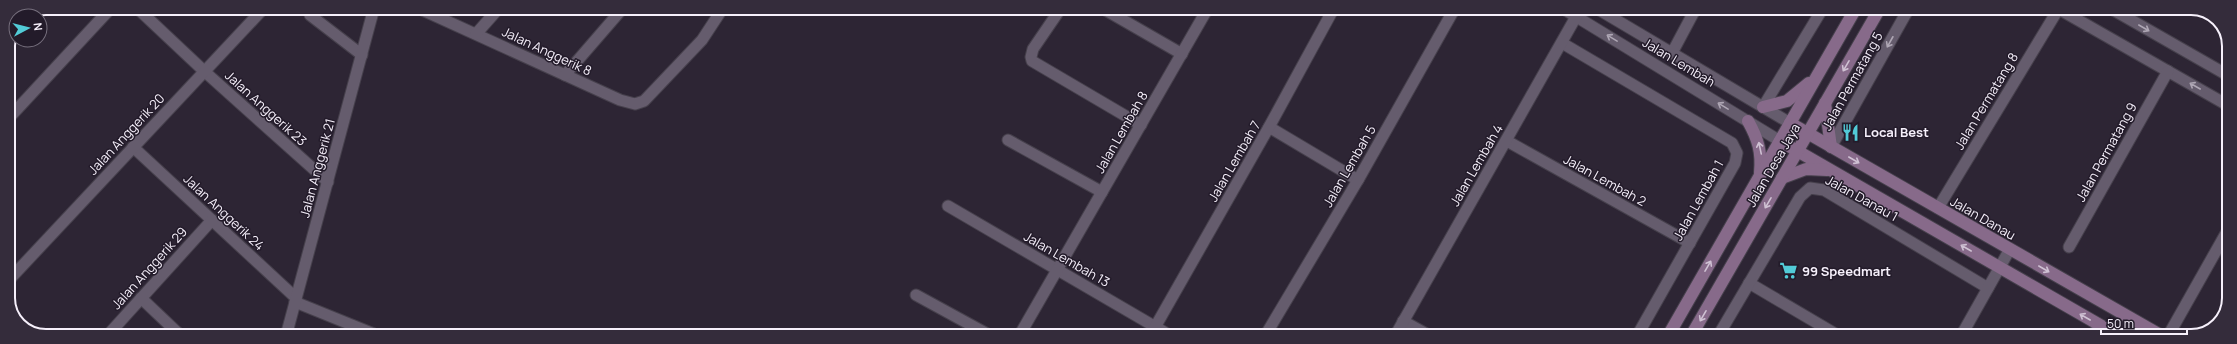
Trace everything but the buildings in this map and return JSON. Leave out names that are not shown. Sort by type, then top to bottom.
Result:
[{"type":"main road","name":"Jalan Desa Jaya","points":[[1672,329],[1852,15]]},
{"type":"main road","name":"Jalan Desa Jaya","points":[[1695,329],[1876,15]]},
{"type":"main road","points":[[1763,108],[1787,101],[1817,77]]},
{"type":"main road","points":[[1825,103],[1831,147]]},
{"type":"main road","points":[[1748,121],[1760,145],[1761,157],[1759,178]]},
{"type":"main road","name":"Jalan Danau","points":[[1790,124],[2150,329]]},
{"type":"main road","points":[[1780,140],[2106,329]]},
{"type":"main road","points":[[1782,178],[1806,169],[1830,170]]},
{"type":"street","points":[[15,111],[105,15]]},
{"type":"street","name":"Jalan Anggerik 23","points":[[144,15],[204,71],[328,182]]},
{"type":"street","name":"Jalan Anggerik 20","points":[[15,273],[257,15]]},
{"type":"street","points":[[310,15],[362,55]]},
{"type":"street","name":"Jalan Anggerik 21","points":[[288,329],[372,15]]},
{"type":"street","name":"Jalan Anggerik 8","points":[[434,15],[620,100],[635,104],[644,101],[702,40],[718,15]]},
{"type":"street","points":[[476,34],[493,15]]},
{"type":"street","points":[[564,75],[617,15]]},
{"type":"street","points":[[1056,15],[1032,49],[1031,57],[1036,64],[1141,125]]},
{"type":"street","points":[[1114,15],[1182,54]]},
{"type":"street","name":"Jalan Lembah 8","points":[[1023,329],[1204,15]]},
{"type":"street","name":"Jalan Lembah 7","points":[[1154,329],[1269,127],[1330,15]]},
{"type":"street","name":"Jalan Lembah 5","points":[[1269,329],[1358,180],[1451,15]]},
{"type":"street","name":"Jalan Lembah 4","points":[[1399,329],[1507,141],[1576,15]]},
{"type":"street","name":"Jalan Lembah","points":[[1583,15],[1780,140]]},
{"type":"street","name":"Jalan Lembah","points":[[1608,15],[1790,124]]},
{"type":"street","points":[[1672,53],[1692,15]]},
{"type":"street","points":[[1763,108],[1819,15]]},
{"type":"street","name":"Jalan Permatang 5","points":[[1831,147],[1905,15]]},
{"type":"street","name":"Jalan Permatang 8","points":[[1938,208],[2054,15]]},
{"type":"street","points":[[2069,15],[2222,102]]},
{"type":"street","points":[[2122,15],[2222,72]]},
{"type":"street","name":"Jalan Lembah 1","points":[[1562,43],[1732,143],[1737,153],[1735,163],[1641,329]]},
{"type":"street","name":"Jalan Permatang 9","points":[[2069,247],[2168,71]]},
{"type":"street","points":[[1269,127],[1358,180]]},
{"type":"street","points":[[1008,140],[1102,192]]},
{"type":"street","name":"Jalan Lembah 2","points":[[1507,141],[1690,243]]},
{"type":"street","name":"Jalan Anggerik 24","points":[[133,147],[296,300]]},
{"type":"street","name":"Jalan Danau 1","points":[[1722,329],[1802,193],[1810,188],[1824,190],[1988,288]]},
{"type":"street","name":"Jalan Lembah 13","points":[[948,206],[1058,270],[1150,329]]},
{"type":"street","name":"Jalan Anggerik 29","points":[[113,329],[212,220]]},
{"type":"street","points":[[2172,329],[2222,240]]},
{"type":"street","points":[[1965,329],[2010,249]]},
{"type":"street","points":[[1749,283],[1827,329]]},
{"type":"street","points":[[916,295],[978,329]]},
{"type":"street","points":[[141,298],[174,329]]},
{"type":"street","points":[[296,300],[363,329]]},
{"type":"street","points":[[1403,321],[1417,329]]},
{"type":"street","points":[[2097,329],[2099,325]]},
{"type":"place","name":"Local Best","points":[[1851,132]]},
{"type":"place","name":"99 Speedmart","points":[[1789,271]]}]
